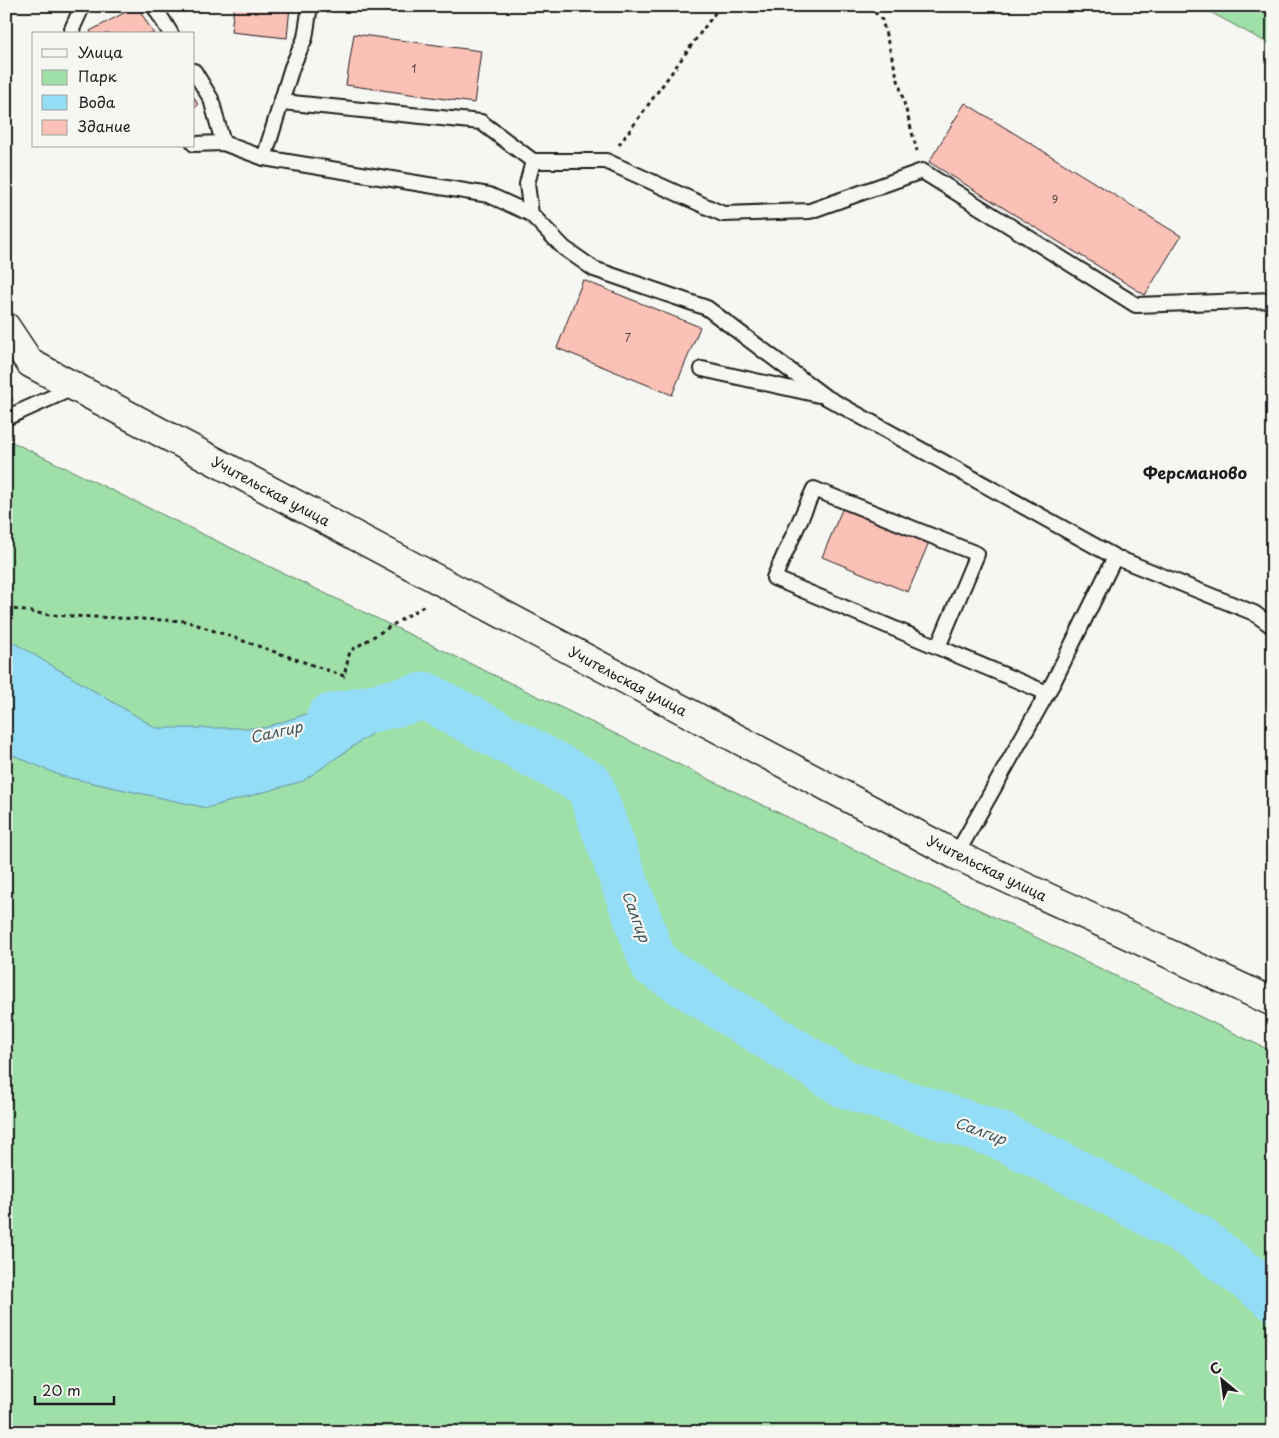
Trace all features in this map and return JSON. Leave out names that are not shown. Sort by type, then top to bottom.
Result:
[{"type":"street","name":"Учительская улица","points":[[6,327],[30,363],[956,855],[1273,1002]]},
{"type":"lane","points":[[73,32],[72,29],[84,6]]},
{"type":"lane","points":[[154,6],[170,32]]},
{"type":"lane","points":[[264,158],[292,67],[305,38],[310,6]]},
{"type":"lane","points":[[195,73],[211,99],[223,143]]},
{"type":"lane","points":[[282,102],[481,122],[533,161],[606,161],[723,214],[810,211],[922,170],[1136,305],[1273,300]]},
{"type":"lane","points":[[195,144],[223,143],[264,158],[489,196],[531,214],[564,248],[594,269],[707,308],[824,396],[1115,557],[1254,613],[1273,626]]},
{"type":"lane","points":[[531,214],[527,184],[533,161]]},
{"type":"lane","points":[[702,369],[824,396]]},
{"type":"lane","points":[[6,418],[76,387]]},
{"type":"lane","points":[[938,647],[977,554],[814,489],[774,578],[1047,693]]},
{"type":"lane","points":[[956,855],[1047,693],[1115,557]]},
{"type":"path","points":[[606,161],[720,6]]},
{"type":"path","points":[[869,6],[882,20],[922,170]]},
{"type":"path","points":[[6,608],[50,615],[186,621],[344,676],[350,651],[453,588]]},
{"type":"green space","points":[[1199,6],[1273,6],[1273,46]]},
{"type":"green space","points":[[6,439],[1273,1052],[1273,1432],[6,1432]]},
{"type":"water","points":[[6,638],[156,728],[264,728],[382,689],[400,714],[303,781],[207,808],[61,776],[6,752]]},
{"type":"building","points":[[137,6],[153,32],[90,32]]},
{"type":"building","points":[[234,6],[290,6],[287,38],[231,32]]},
{"type":"building","points":[[354,34],[481,51],[474,103],[346,85]]},
{"type":"building","points":[[965,103],[1181,236],[1145,295],[929,162]]},
{"type":"building","points":[[583,280],[700,327],[672,395],[557,348]]},
{"type":"building","points":[[6,390],[13,400],[6,404]]},
{"type":"building","points":[[843,507],[929,542],[908,592],[822,557]]},
{"type":"waterway","name":"Салгир","points":[[330,718],[426,696],[589,784],[654,964],[845,1084],[1001,1136],[1076,1173],[1195,1237],[1273,1296]]},
{"type":"district","name":"Ферсманово","points":[[1195,472]]}]
